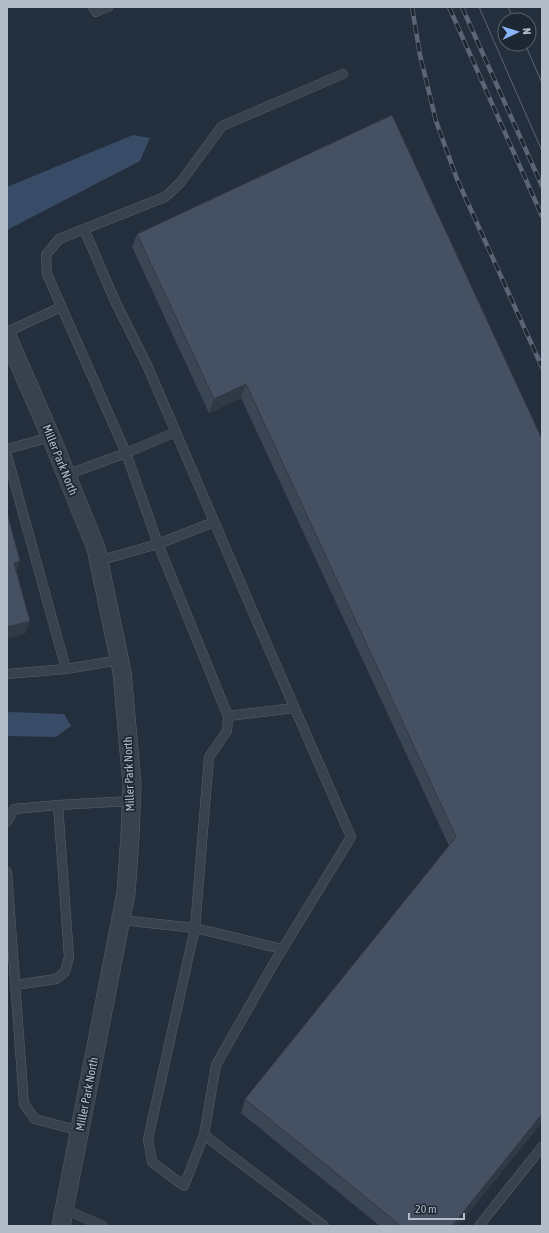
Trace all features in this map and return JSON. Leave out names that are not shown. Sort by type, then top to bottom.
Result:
[{"type":"street","name":"Miller Park North","points":[[7,336],[51,437],[96,548],[122,672],[132,784],[126,893],[63,1218]]},
{"type":"lane","points":[[93,7],[96,12],[108,7]]},
{"type":"lane","points":[[84,229],[115,301],[147,365],[351,837],[282,949],[216,1065],[204,1135],[184,1186],[152,1162],[148,1139],[195,928],[209,757],[227,731],[228,716],[158,544],[126,453],[47,274],[46,255],[59,239],[84,229],[165,197],[180,183],[222,126],[343,74]]},
{"type":"lane","points":[[7,332],[61,307]]},
{"type":"lane","points":[[66,475],[126,453],[176,432]]},
{"type":"lane","points":[[7,449],[51,437]]},
{"type":"lane","points":[[7,455],[66,669]]},
{"type":"lane","points":[[98,561],[158,544],[214,522]]},
{"type":"lane","points":[[7,674],[66,669],[120,660]]},
{"type":"lane","points":[[228,716],[294,708]]},
{"type":"lane","points":[[7,822],[11,809],[131,801]]},
{"type":"lane","points":[[15,985],[56,979],[65,972],[69,957],[58,805]]},
{"type":"lane","points":[[7,872],[24,1104],[35,1119],[80,1131]]},
{"type":"lane","points":[[121,920],[195,928],[282,949]]},
{"type":"lane","points":[[204,1135],[324,1226]]},
{"type":"lane","points":[[479,1226],[542,1147]]},
{"type":"lane","points":[[63,1218],[103,1226]]},
{"type":"water","points":[[133,135],[150,138],[140,161],[7,230],[7,187]]},
{"type":"water","points":[[7,712],[64,714],[71,726],[56,737],[7,736]]},
{"type":"building","points":[[392,115],[542,439],[542,1114],[452,1226],[401,1226],[245,1099],[456,837],[246,384],[214,399],[137,234]]},
{"type":"building","points":[[7,512],[20,561],[14,563],[30,621],[7,627]]},
{"type":"tram line","points":[[479,7],[542,151]]},
{"type":"tram line","points":[[508,7],[510,12]]},
{"type":"tram line","points":[[528,52],[542,83]]},
{"type":"railway","points":[[412,7],[420,55],[436,121],[457,179],[542,367]]},
{"type":"railway","points":[[449,7],[542,216]]},
{"type":"railway","points":[[462,7],[542,186]]}]
